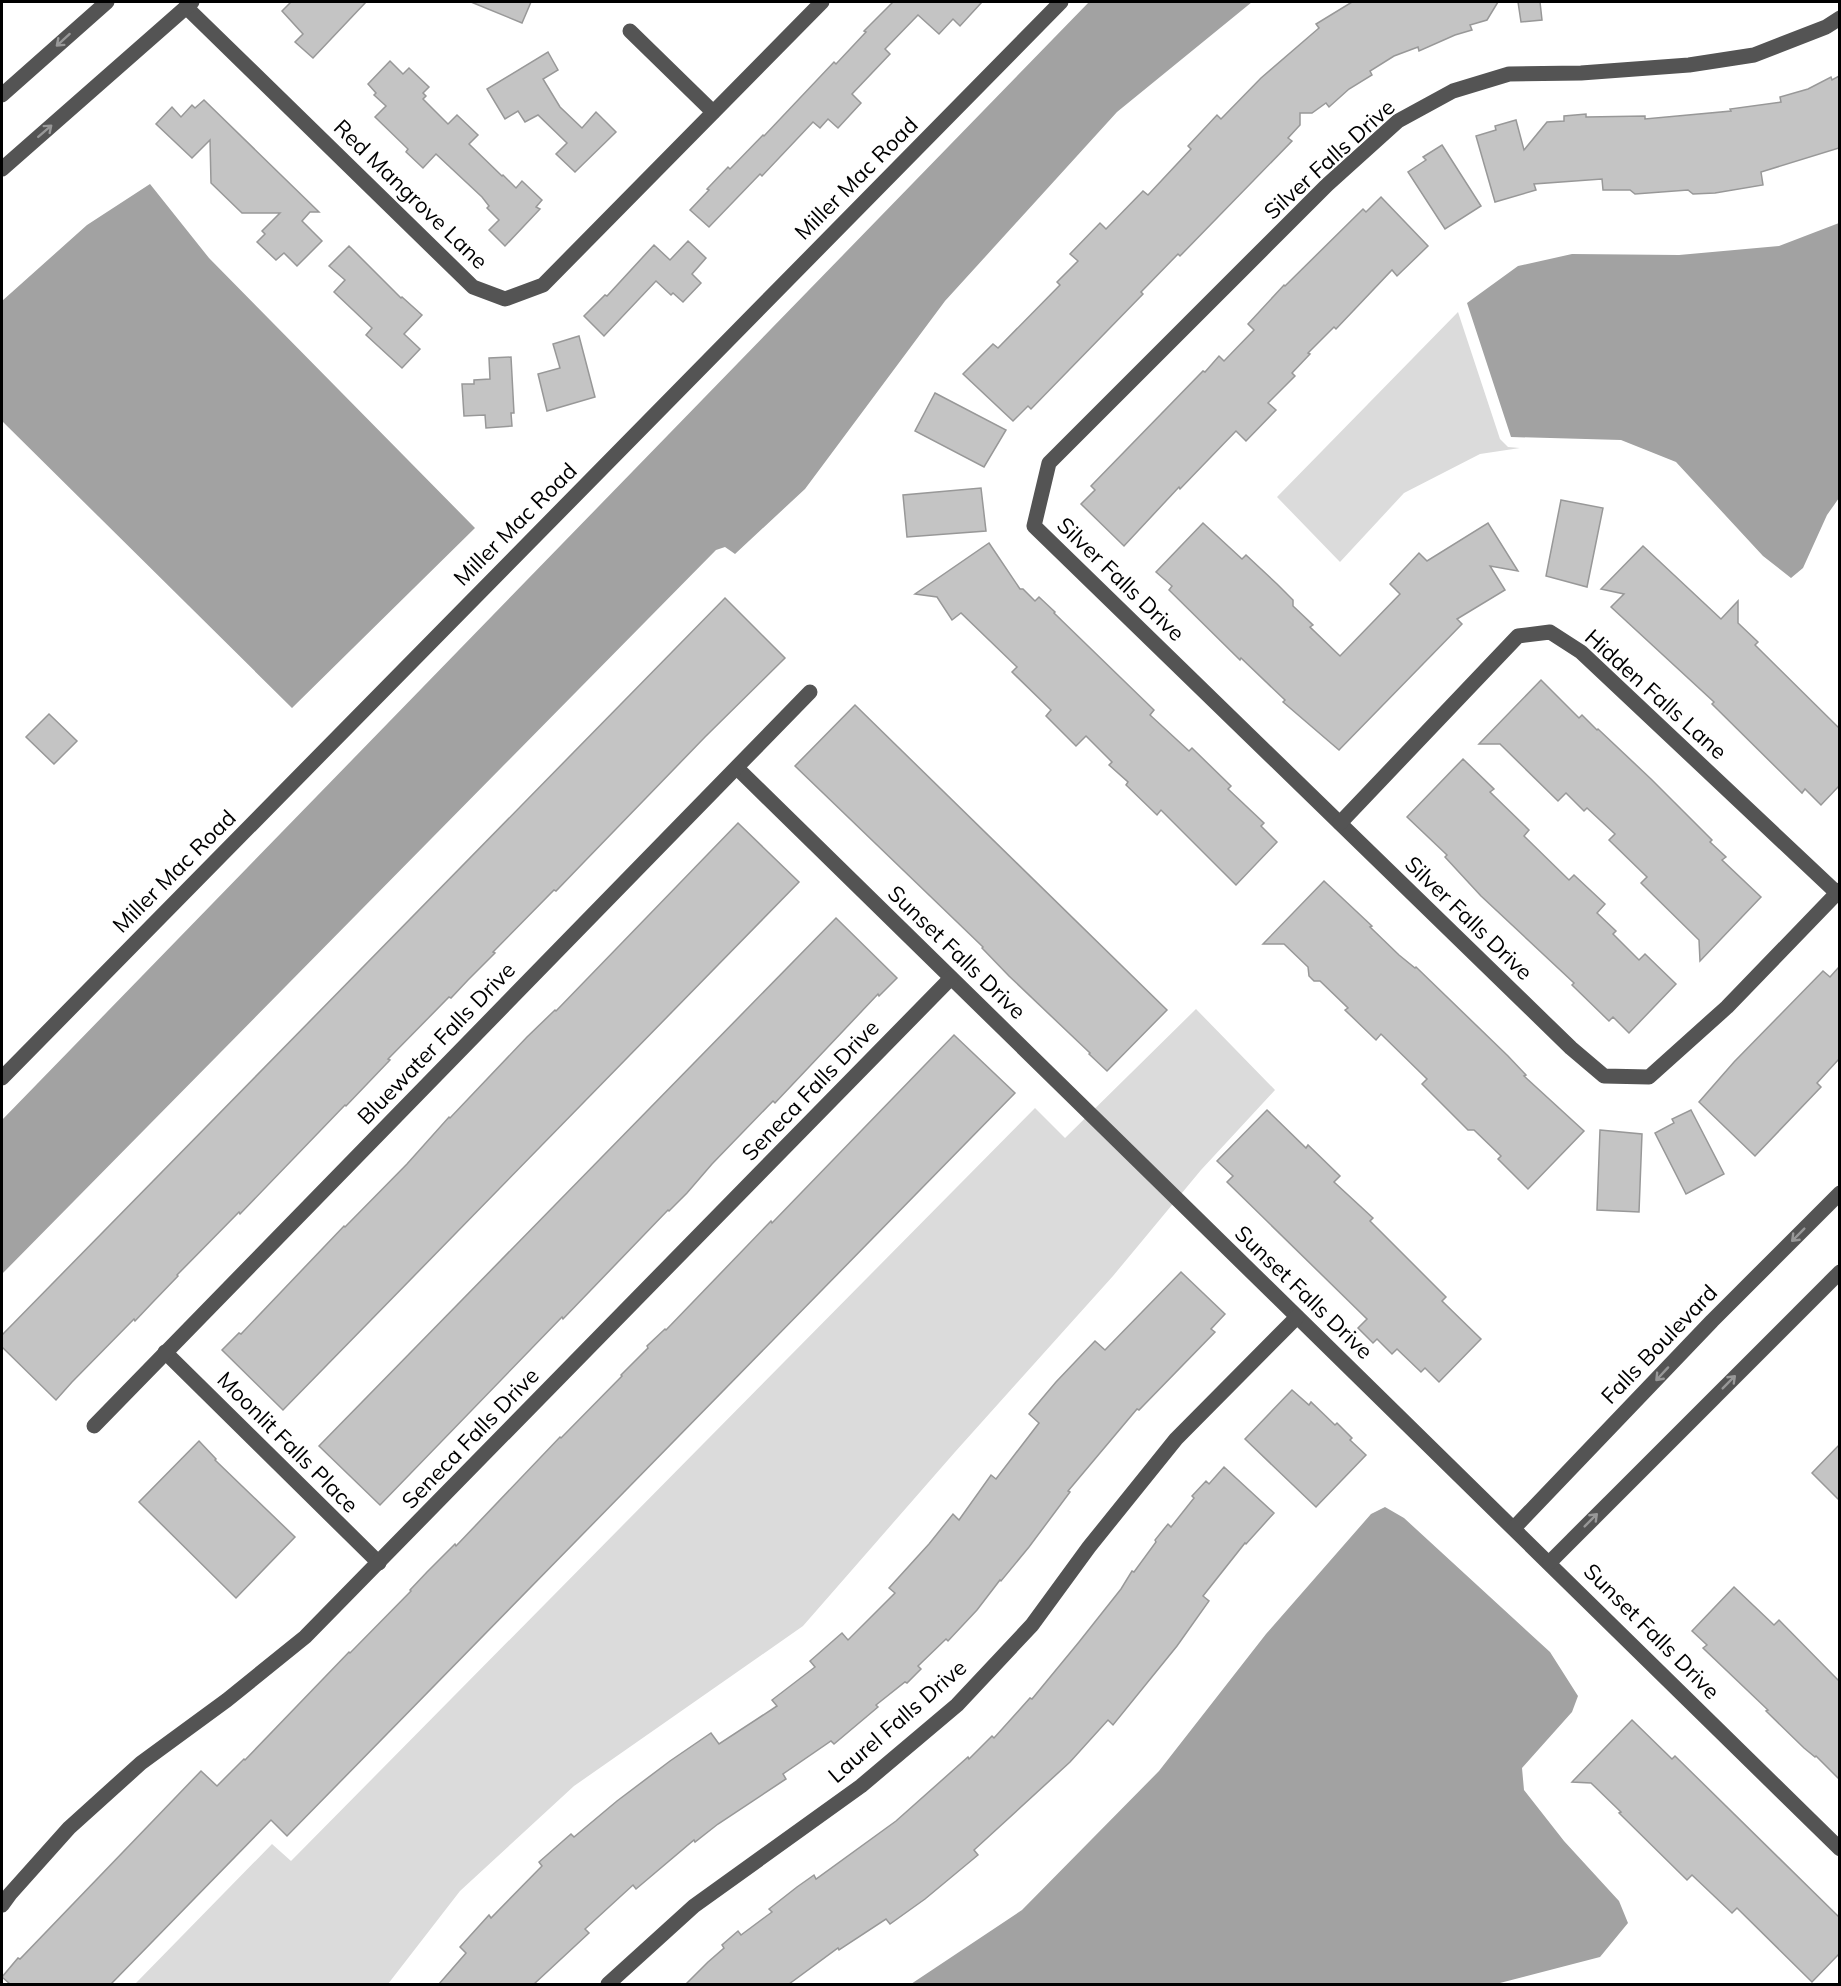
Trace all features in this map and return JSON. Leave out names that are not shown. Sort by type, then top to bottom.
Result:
[{"type":"street","points":[[2,95],[107,2]]},
{"type":"street","name":"Red Mangrove Lane","points":[[189,4],[473,287],[505,299],[543,285],[822,2]]},
{"type":"street","name":"Miller Mac Road","points":[[2,1078],[1061,2]]},
{"type":"street","points":[[2,169],[189,4]]},
{"type":"street","name":"Silver Falls Drive","points":[[1838,891],[1727,1007],[1649,1077],[1604,1076],[1571,1048],[1034,526],[1049,463],[1327,185],[1398,121],[1453,91],[1509,74],[1581,73],[1689,65],[1754,55],[1826,27],[1839,18]]},
{"type":"street","points":[[630,31],[713,112]]},
{"type":"street","name":"Hidden Falls Lane","points":[[1340,823],[1518,636],[1550,632],[1581,652],[1838,891]]},
{"type":"street","name":"Bluewater Falls Drive","points":[[94,1426],[810,692]]},
{"type":"street","name":"Sunset Falls Drive","points":[[737,768],[1550,1562],[1839,1849]]},
{"type":"street","name":"Seneca Falls Drive","points":[[2,1905],[69,1828],[141,1763],[227,1700],[305,1637],[951,978]]},
{"type":"street","name":"Falls Boulevard","points":[[1514,1528],[1712,1321],[1839,1193]]},
{"type":"street","points":[[1550,1562],[1839,1272]]},
{"type":"street","name":"Laurel Falls Drive","points":[[608,1984],[694,1906],[861,1786],[957,1705],[1032,1625],[1089,1547],[1176,1439],[1297,1317]]},
{"type":"street","name":"Moonlit Falls Place","points":[[165,1353],[379,1563]]},
{"type":"shaded area","points":[[1089,2],[1252,2],[1117,112],[945,301],[805,489],[735,554],[725,547],[716,550],[2,1274],[2,1120]]},
{"type":"shaded area","points":[[150,184],[209,258],[475,528],[292,708],[2,421],[2,301],[87,225]]},
{"type":"shaded area","points":[[1839,223],[1839,498],[1827,515],[1803,568],[1791,578],[1763,556],[1676,462],[1621,440],[1511,437],[1467,303],[1518,266],[1572,254],[1679,255],[1779,246]]},
{"type":"shaded area","points":[[1458,312],[1500,439],[1508,447],[1520,448],[1480,454],[1404,493],[1340,562],[1277,497]]},
{"type":"shaded area","points":[[1196,1009],[1275,1090],[1201,1170],[1113,1276],[803,1626],[574,1786],[460,1891],[388,1984],[135,1984],[272,1844],[291,1861],[1035,1108],[1065,1138]]},
{"type":"shaded area","points":[[1385,1507],[1404,1518],[1550,1652],[1578,1696],[1572,1712],[1522,1768],[1524,1790],[1564,1841],[1619,1901],[1628,1923],[1600,1957],[1496,1984],[911,1984],[1022,1910],[1159,1771],[1266,1634],[1371,1514]]},
{"type":"building","points":[[291,2],[366,2],[313,58],[295,42],[303,34],[282,11]]},
{"type":"building","points":[[471,2],[531,2],[522,23]]},
{"type":"building","points":[[893,2],[982,2],[960,26],[953,19],[939,34],[918,15],[885,49],[890,54],[852,94],[861,103],[838,128],[828,119],[820,128],[813,122],[709,227],[690,210],[709,190],[707,189],[728,167],[730,169],[764,136],[834,62],[836,64]]},
{"type":"building","points":[[1352,2],[1498,2],[1487,20],[1470,25],[1472,30],[1419,51],[1418,47],[1394,56],[1370,71],[1372,75],[1349,89],[1329,107],[1326,103],[1312,113],[1300,113],[1300,125],[1288,138],[1292,141],[1180,256],[1178,254],[1141,292],[1143,294],[1031,409],[1028,406],[1013,421],[963,374],[993,344],[998,348],[1060,285],[1057,282],[1078,261],[1070,254],[1100,223],[1106,229],[1143,191],[1148,195],[1191,149],[1188,146],[1217,115],[1221,119],[1261,78],[1319,28],[1316,24]]},
{"type":"building","points":[[1518,2],[1540,2],[1542,20],[1521,22]]},
{"type":"building","points":[[548,52],[558,70],[543,79],[560,107],[582,128],[596,112],[616,132],[575,172],[556,154],[567,143],[538,115],[525,122],[518,111],[505,119],[487,89]]},
{"type":"building","points":[[390,61],[403,74],[409,68],[429,87],[423,93],[426,96],[423,99],[448,124],[457,115],[478,135],[469,144],[502,176],[516,188],[522,181],[542,200],[536,207],[540,209],[505,246],[489,230],[499,220],[487,208],[489,206],[482,197],[436,154],[423,168],[406,152],[408,149],[375,117],[386,106],[374,95],[376,93],[368,84]]},
{"type":"building","points":[[1839,76],[1839,148],[1761,172],[1763,185],[1715,193],[1693,194],[1688,190],[1635,194],[1630,190],[1603,190],[1602,179],[1534,184],[1536,190],[1495,202],[1476,136],[1496,130],[1495,126],[1516,120],[1524,150],[1547,122],[1564,121],[1564,116],[1586,114],[1586,117],[1645,116],[1645,119],[1731,111],[1730,109],[1781,102],[1780,97],[1808,89],[1831,77],[1832,80]]},
{"type":"building","points":[[204,100],[319,212],[310,212],[302,221],[322,241],[297,266],[284,253],[276,260],[257,242],[265,234],[262,231],[280,213],[242,213],[211,183],[210,140],[192,158],[156,124],[172,107],[181,117],[192,105],[195,108]]},
{"type":"building","points":[[1442,145],[1481,206],[1445,229],[1408,172],[1426,160],[1423,157]]},
{"type":"building","points":[[1381,197],[1428,246],[1397,276],[1392,270],[1336,329],[1334,327],[1308,353],[1310,354],[1292,373],[1295,376],[1268,403],[1276,410],[1246,441],[1236,431],[1124,546],[1081,504],[1095,490],[1091,486],[1203,371],[1205,372],[1219,356],[1224,361],[1254,330],[1248,324],[1284,285],[1363,209],[1366,212]]},
{"type":"building","points":[[688,241],[706,258],[692,274],[701,283],[683,302],[673,293],[671,295],[656,281],[604,336],[584,316],[605,295],[607,296],[654,245],[670,260]]},
{"type":"building","points":[[349,246],[401,298],[422,315],[404,334],[420,349],[402,368],[366,335],[372,328],[334,292],[345,280],[329,266]]},
{"type":"building","points":[[579,336],[595,397],[547,411],[538,374],[560,368],[553,344]]},
{"type":"building","points":[[511,357],[514,413],[511,413],[512,426],[486,428],[485,415],[464,416],[462,384],[474,384],[474,380],[490,379],[489,358]]},
{"type":"building","points":[[935,393],[1006,430],[984,467],[915,431]]},
{"type":"building","points":[[981,488],[986,531],[907,537],[903,495]]},
{"type":"building","points":[[1561,500],[1603,508],[1587,587],[1546,576]]},
{"type":"building","points":[[1203,523],[1242,559],[1246,555],[1277,584],[1293,600],[1293,606],[1313,625],[1310,627],[1340,656],[1400,594],[1390,584],[1419,553],[1427,561],[1488,523],[1518,571],[1490,566],[1505,590],[1457,619],[1462,624],[1339,750],[1283,702],[1285,700],[1241,658],[1240,660],[1169,590],[1172,586],[1156,572]]},
{"type":"building","points":[[989,543],[1020,589],[1023,589],[1035,601],[1039,597],[1055,612],[1154,710],[1150,715],[1189,751],[1192,748],[1231,786],[1228,789],[1264,823],[1261,826],[1277,842],[1236,885],[1161,810],[1157,815],[1126,785],[1128,782],[1109,765],[1112,762],[1086,736],[1076,746],[1046,716],[1051,710],[1012,672],[1017,667],[961,613],[952,620],[937,597],[915,594]]},
{"type":"building","points":[[1643,546],[1721,619],[1738,601],[1738,623],[1758,642],[1755,645],[1839,728],[1839,786],[1821,805],[1805,789],[1802,793],[1712,704],[1714,702],[1611,607],[1624,594],[1601,589]]},
{"type":"building","points":[[725,598],[785,658],[493,952],[495,953],[388,1059],[390,1060],[346,1106],[56,1400],[2,1347],[2,1335]]},
{"type":"building","points":[[1541,680],[1579,718],[1582,715],[1651,779],[1712,840],[1710,842],[1726,857],[1722,860],[1761,897],[1700,961],[1699,940],[1641,883],[1647,877],[1609,840],[1615,834],[1587,808],[1584,811],[1566,793],[1558,801],[1500,744],[1479,744]]},
{"type":"building","points":[[855,705],[1167,1010],[1107,1071],[1009,976],[983,947],[795,766]]},
{"type":"building","points":[[49,714],[77,741],[54,764],[26,737]]},
{"type":"building","points":[[1463,759],[1494,789],[1490,792],[1529,830],[1524,836],[1569,880],[1574,875],[1605,904],[1597,913],[1616,931],[1613,934],[1639,960],[1645,954],[1676,984],[1629,1033],[1613,1017],[1609,1021],[1572,985],[1574,983],[1481,896],[1445,857],[1447,855],[1407,817]]},
{"type":"building","points":[[738,823],[799,882],[283,1410],[222,1350],[239,1333],[241,1334],[407,1164],[449,1117],[527,1037],[556,1011]]},
{"type":"building","points":[[1324,881],[1399,955],[1416,967],[1508,1056],[1526,1075],[1524,1076],[1584,1131],[1528,1189],[1498,1159],[1501,1156],[1474,1130],[1468,1130],[1422,1084],[1427,1079],[1381,1034],[1376,1040],[1345,1010],[1348,1008],[1320,981],[1314,981],[1309,976],[1308,967],[1284,944],[1263,944]]},
{"type":"building","points":[[836,918],[897,978],[879,996],[878,994],[775,1103],[773,1101],[687,1193],[563,1319],[562,1317],[380,1505],[319,1446]]},
{"type":"building","points":[[1839,967],[1839,1059],[1817,1083],[1821,1087],[1755,1156],[1699,1102],[1734,1062],[1823,971],[1830,977]]},
{"type":"building","points":[[954,1035],[1015,1093],[287,1836],[271,1820],[111,1984],[10,1984],[2,1977],[201,1771],[217,1786],[245,1760],[427,1572],[455,1544],[456,1546],[622,1376],[648,1348],[647,1346],[666,1330],[771,1221],[772,1223]]},
{"type":"building","points":[[1267,1110],[1306,1148],[1308,1145],[1340,1176],[1334,1182],[1373,1218],[1370,1221],[1446,1297],[1442,1301],[1481,1339],[1439,1382],[1425,1368],[1421,1372],[1397,1349],[1392,1354],[1377,1339],[1373,1343],[1358,1328],[1367,1319],[1227,1182],[1233,1176],[1217,1161]]},
{"type":"building","points":[[1691,1110],[1724,1174],[1686,1194],[1655,1133],[1674,1123],[1672,1119]]},
{"type":"building","points":[[1600,1130],[1642,1134],[1639,1212],[1597,1210]]},
{"type":"building","points":[[1181,1272],[1225,1314],[1211,1329],[1215,1332],[1139,1410],[1137,1409],[1068,1491],[1070,1492],[1029,1547],[977,1610],[948,1641],[946,1639],[918,1666],[921,1669],[907,1683],[905,1682],[876,1705],[878,1707],[834,1744],[831,1741],[783,1774],[786,1779],[695,1842],[694,1840],[636,1889],[633,1885],[585,1929],[589,1933],[534,1984],[439,1984],[466,1953],[460,1947],[489,1915],[491,1918],[542,1866],[539,1862],[571,1834],[574,1837],[617,1801],[711,1733],[719,1744],[777,1706],[772,1700],[815,1667],[810,1661],[842,1633],[848,1640],[895,1593],[889,1588],[953,1514],[959,1520],[991,1475],[996,1479],[1039,1423],[1029,1414],[1056,1382],[1095,1341],[1105,1350]]},
{"type":"building","points":[[1292,1390],[1309,1405],[1311,1402],[1335,1425],[1337,1423],[1366,1455],[1316,1507],[1245,1439]]},
{"type":"building","points":[[199,1441],[215,1460],[295,1537],[236,1598],[139,1502]]},
{"type":"building","points":[[1839,1445],[1839,1500],[1812,1473]]},
{"type":"building","points":[[1224,1467],[1274,1513],[1245,1543],[1203,1596],[1209,1601],[1177,1646],[1113,1725],[1108,1720],[1070,1762],[974,1850],[978,1855],[925,1899],[890,1924],[886,1919],[839,1950],[838,1948],[789,1984],[686,1984],[724,1948],[722,1945],[738,1931],[741,1935],[772,1912],[769,1909],[797,1887],[814,1875],[816,1879],[896,1821],[968,1757],[969,1759],[992,1736],[994,1738],[1030,1698],[1032,1699],[1079,1642],[1168,1524],[1171,1527],[1194,1498],[1192,1496],[1206,1481],[1209,1484]]},
{"type":"building","points":[[1734,1587],[1774,1625],[1779,1620],[1839,1681],[1839,1779],[1816,1756],[1804,1748],[1703,1648],[1707,1645],[1692,1631]]},
{"type":"building","points":[[1632,1720],[1672,1759],[1675,1756],[1839,1917],[1839,1954],[1812,1982],[1737,1908],[1732,1913],[1692,1875],[1687,1880],[1591,1783],[1572,1782]]}]
